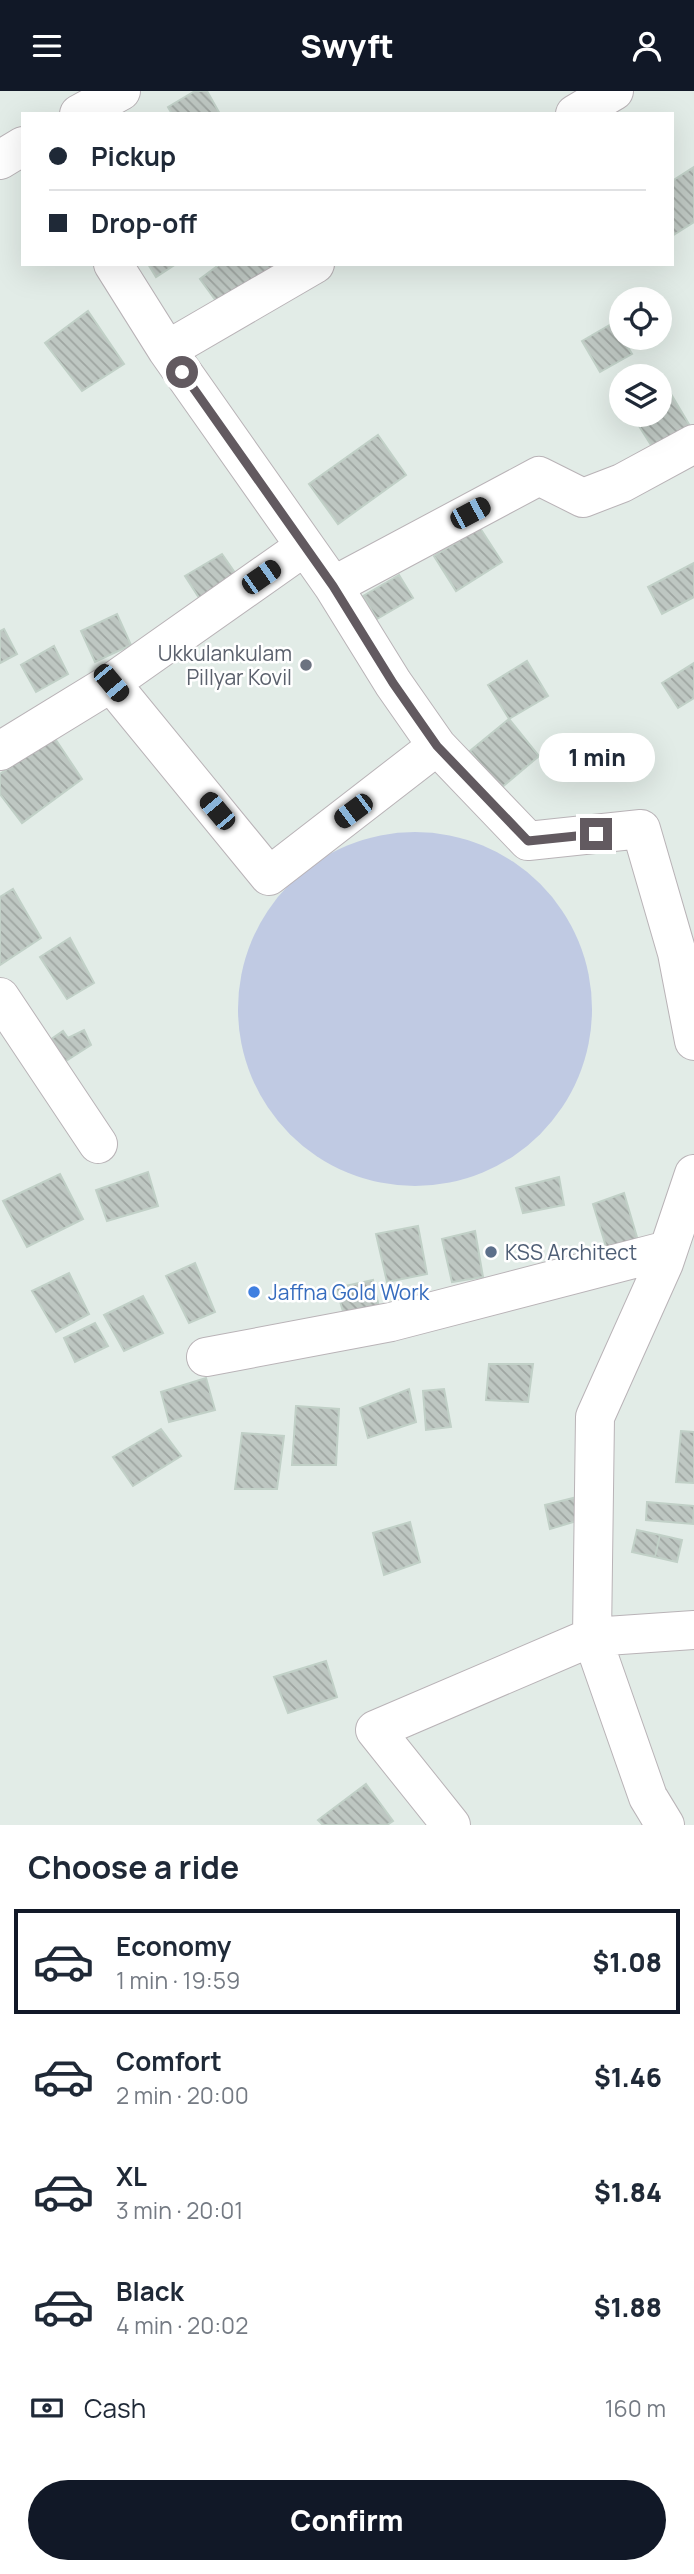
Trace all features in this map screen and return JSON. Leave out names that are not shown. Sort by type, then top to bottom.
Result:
[{"type":"street","points":[[59,91],[69,112]]},
{"type":"street","points":[[83,112],[121,91]]},
{"type":"street","points":[[578,112],[614,91]]},
{"type":"street","points":[[0,160],[21,147]]},
{"type":"street","points":[[114,266],[167,349],[333,586],[393,683],[437,746],[528,841],[641,829],[685,948],[694,1041]]},
{"type":"street","points":[[167,349],[312,266]]},
{"type":"street","points":[[333,586],[539,476],[583,498],[622,483],[694,444]]},
{"type":"street","points":[[0,751],[111,683],[304,547]]},
{"type":"street","points":[[111,683],[270,876],[437,746]]},
{"type":"street","points":[[0,997],[98,1144]]},
{"type":"street","points":[[665,1825],[648,1797],[592,1637],[595,1417],[668,1250],[694,1174]]},
{"type":"street","points":[[206,1357],[391,1322],[668,1250]]},
{"type":"street","points":[[451,1825],[375,1730],[592,1637],[694,1630]]},
{"type":"shaded area","points":[[415,832],[450,835],[483,845],[514,862],[540,884],[562,910],[579,941],[589,974],[592,1009],[589,1044],[579,1077],[562,1108],[540,1134],[514,1156],[483,1173],[450,1183],[415,1186],[380,1183],[347,1173],[316,1156],[290,1134],[268,1108],[251,1077],[241,1044],[238,1009],[241,974],[251,941],[268,910],[290,884],[316,862],[347,845],[380,835]]},
{"type":"building","points":[[195,91],[207,91],[219,112],[171,112],[168,107]]},
{"type":"building","points":[[694,167],[694,222],[674,235],[674,180]]},
{"type":"building","points":[[149,266],[173,266],[156,277]]},
{"type":"building","points":[[217,266],[277,268],[222,309],[200,279]]},
{"type":"building","points":[[88,311],[124,364],[82,391],[45,343]]},
{"type":"building","points":[[609,325],[609,350],[630,350],[632,354],[609,364],[609,367],[600,372],[582,341]]},
{"type":"building","points":[[672,396],[693,431],[656,453],[640,427],[672,427]]},
{"type":"building","points":[[378,435],[406,475],[338,524],[309,484]]},
{"type":"building","points":[[480,528],[502,562],[456,591],[434,556]]},
{"type":"building","points":[[222,554],[240,580],[201,601],[185,576]]},
{"type":"building","points":[[694,563],[694,597],[662,614],[648,587]]},
{"type":"building","points":[[399,575],[413,598],[377,619],[363,596]]},
{"type":"building","points":[[117,614],[131,645],[95,662],[81,631]]},
{"type":"building","points":[[4,629],[17,654],[0,663],[0,631]]},
{"type":"building","points":[[54,646],[68,674],[36,692],[21,665]]},
{"type":"building","points":[[527,661],[548,696],[509,719],[488,685]]},
{"type":"building","points":[[694,663],[694,698],[678,708],[662,683]]},
{"type":"building","points":[[509,719],[539,756],[501,788],[470,751]]},
{"type":"building","points":[[54,737],[82,779],[22,823],[0,794],[0,774]]},
{"type":"building","points":[[13,889],[41,938],[0,965],[0,897]]},
{"type":"building","points":[[70,938],[94,983],[67,999],[40,957]]},
{"type":"building","points":[[84,1030],[91,1045],[61,1064],[47,1042],[63,1031],[68,1038]]},
{"type":"building","points":[[148,1172],[158,1206],[107,1221],[96,1190]]},
{"type":"building","points":[[60,1174],[83,1219],[27,1247],[3,1201]]},
{"type":"building","points":[[559,1177],[564,1205],[523,1213],[516,1188]]},
{"type":"building","points":[[624,1193],[639,1244],[608,1253],[593,1204]]},
{"type":"building","points":[[418,1226],[427,1274],[387,1282],[376,1234]]},
{"type":"building","points":[[475,1231],[483,1277],[452,1282],[442,1239]]},
{"type":"building","points":[[195,1263],[215,1312],[189,1323],[166,1276]]},
{"type":"building","points":[[69,1273],[89,1314],[56,1332],[32,1291]]},
{"type":"building","points":[[373,1280],[380,1312],[345,1318],[336,1288]]},
{"type":"building","points":[[143,1296],[163,1333],[124,1351],[104,1315]]},
{"type":"building","points":[[95,1323],[108,1346],[75,1362],[64,1338]]},
{"type":"building","points":[[489,1364],[533,1364],[528,1402],[486,1400]]},
{"type":"building","points":[[206,1378],[215,1410],[169,1422],[161,1392]]},
{"type":"building","points":[[409,1389],[416,1422],[368,1438],[360,1408]]},
{"type":"building","points":[[444,1389],[451,1427],[426,1430],[423,1391]]},
{"type":"building","points":[[296,1406],[339,1409],[336,1465],[292,1465]]},
{"type":"building","points":[[161,1429],[181,1456],[133,1486],[113,1457]]},
{"type":"building","points":[[681,1431],[694,1432],[694,1483],[676,1482]]},
{"type":"building","points":[[242,1433],[284,1436],[277,1489],[235,1489]]},
{"type":"building","points":[[577,1497],[580,1520],[550,1529],[545,1505]]},
{"type":"building","points":[[647,1502],[694,1506],[693,1524],[646,1520]]},
{"type":"building","points":[[410,1522],[420,1562],[384,1575],[373,1533]]},
{"type":"building","points":[[637,1530],[660,1535],[655,1557],[632,1552]]},
{"type":"building","points":[[660,1535],[682,1540],[677,1562],[655,1557]]},
{"type":"building","points":[[326,1661],[337,1697],[288,1713],[274,1677]]},
{"type":"building","points":[[366,1784],[393,1821],[387,1825],[323,1825],[318,1820]]},
{"type":"place","name":"Ukkulankulam Pillyar Kovil","points":[[306,665]]},
{"type":"place","name":"KSS Architect","points":[[491,1252]]},
{"type":"place","name":"Jaffna Gold Work","points":[[254,1292]]},
{"type":"route","points":[[182,372],[333,586],[393,683],[437,746],[528,841],[596,834]]}]
